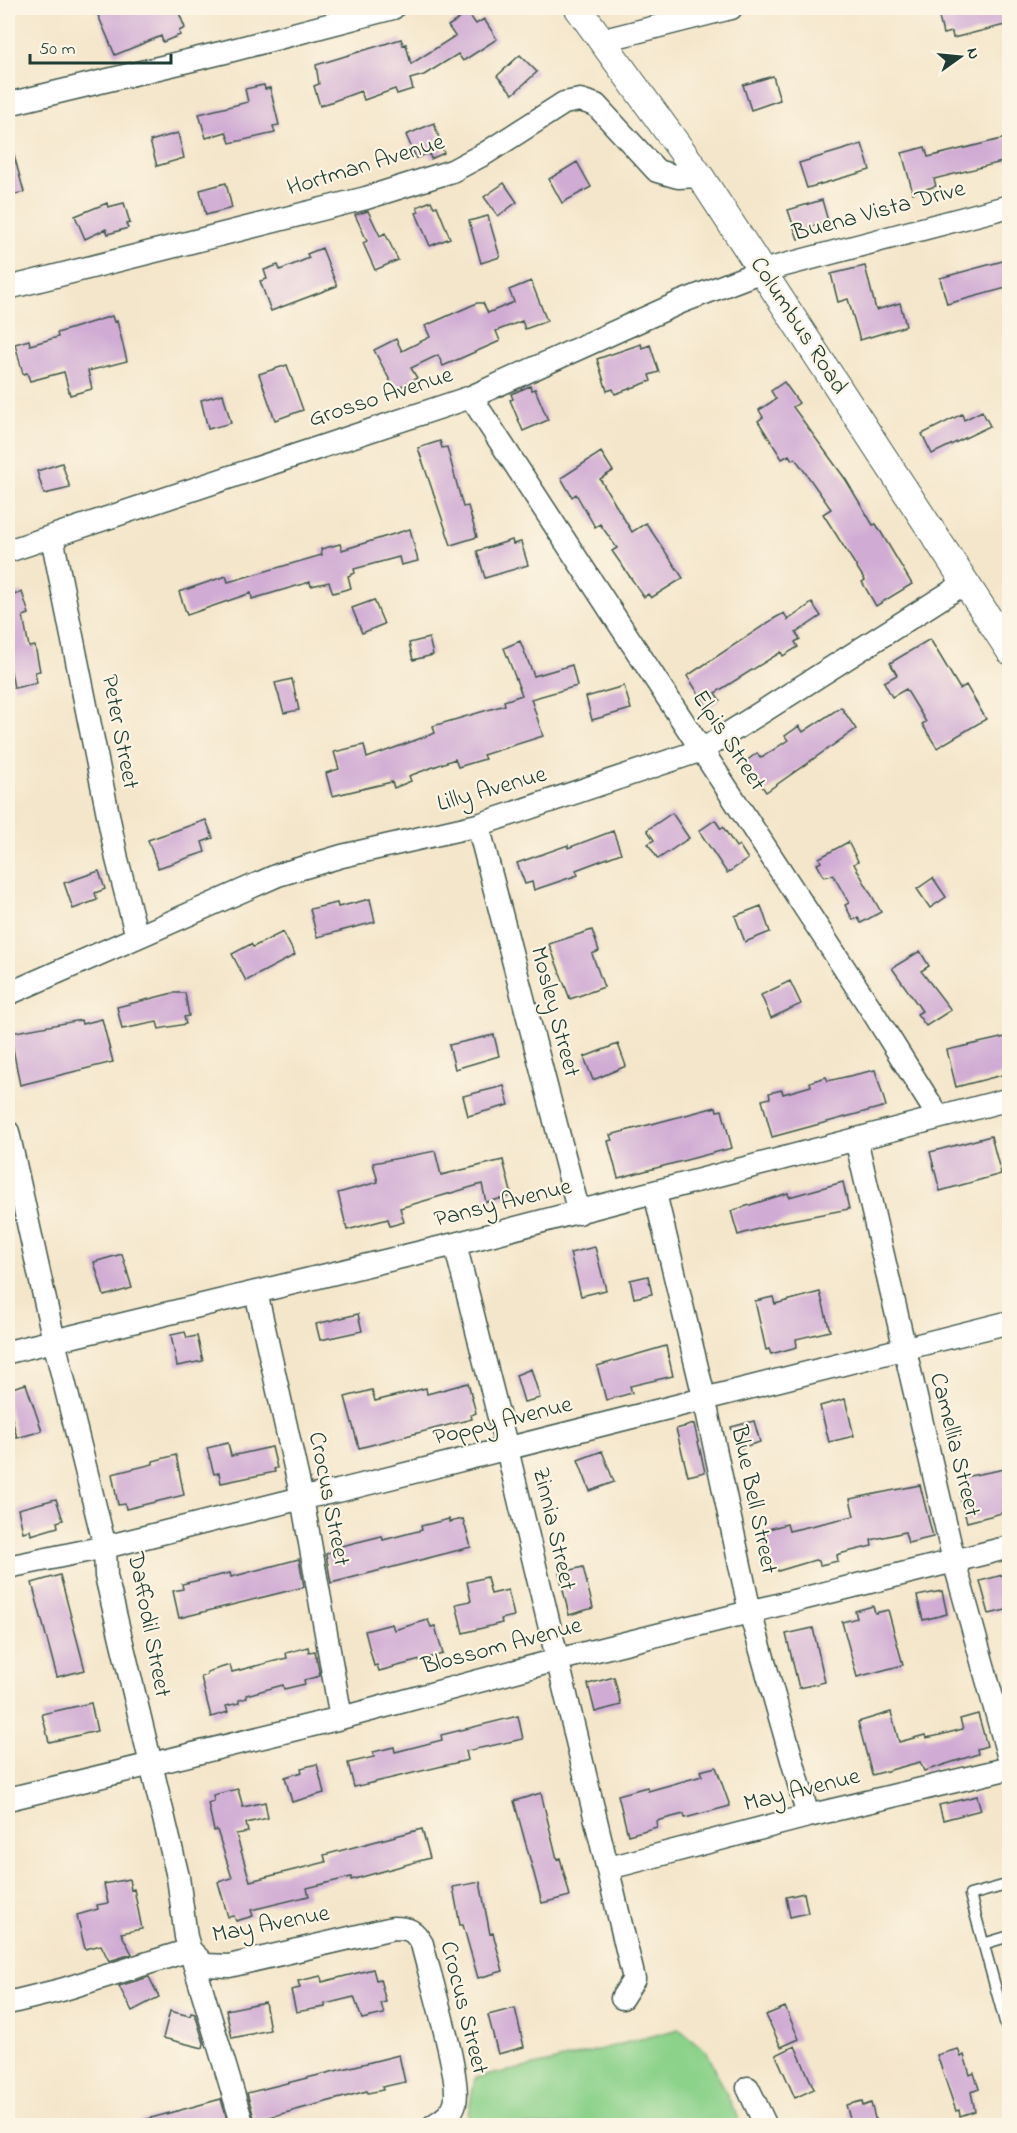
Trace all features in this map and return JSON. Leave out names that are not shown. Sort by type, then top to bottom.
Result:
[{"type":"street","points":[[8,104],[225,52],[393,8]]},
{"type":"street","name":"Columbus Road","points":[[578,8],[604,40],[700,176],[1010,651]]},
{"type":"street","points":[[604,40],[731,8]]},
{"type":"street","name":"Hortman Avenue","points":[[8,288],[366,198],[452,171],[486,153],[564,103],[580,100],[596,105],[657,171],[678,177],[700,176]]},
{"type":"street","name":"Buena Vista Drive","points":[[762,271],[1010,206]]},
{"type":"street","name":"Grosso Avenue","points":[[8,551],[471,397],[681,302],[762,271]]},
{"type":"street","name":"Elpis Street","points":[[471,397],[872,1008],[938,1116]]},
{"type":"street","name":"Peter Street","points":[[52,537],[117,859],[137,937]]},
{"type":"street","name":"Lilly Avenue","points":[[8,994],[278,875],[342,856],[478,825],[702,750],[965,583]]},
{"type":"street","name":"Mosley Street","points":[[478,825],[579,1213]]},
{"type":"street","name":"Pansy Avenue","points":[[8,1352],[579,1213],[938,1116],[1010,1099]]},
{"type":"street","name":"Daffodil Street","points":[[8,1132],[54,1341],[105,1547],[106,1576],[178,1876],[186,1937],[243,2126]]},
{"type":"street","name":"Camellia Street","points":[[856,1139],[954,1561],[1010,1762]]},
{"type":"street","name":"Blue Bell Street","points":[[655,1193],[704,1397],[750,1612],[808,1816]]},
{"type":"street","name":"Zinnia Street","points":[[455,1244],[507,1449],[634,1979],[622,1998]]},
{"type":"street","name":"Crocus Street","points":[[256,1292],[302,1498],[340,1718]]},
{"type":"street","name":"Poppy Avenue","points":[[8,1567],[105,1547],[338,1491],[704,1397],[1010,1322]]},
{"type":"street","name":"Blossom Avenue","points":[[8,1799],[340,1718],[557,1660],[1010,1547]]},
{"type":"street","name":"May Avenue","points":[[609,1868],[808,1816],[1010,1768]]},
{"type":"street","name":"May Avenue","points":[[8,2003],[61,1990],[190,1950],[205,1965],[229,1966],[393,1928],[414,1931]]},
{"type":"street","name":"Crocus Street","points":[[414,1931],[422,1944],[456,2079],[455,2104],[447,2116],[433,2126]]},
{"type":"street","points":[[748,2088],[766,2126]]},
{"type":"lane","points":[[1010,1884],[970,1895],[1010,2040]]},
{"type":"lane","points":[[983,1944],[1010,1936]]},
{"type":"green space","points":[[679,2029],[707,2052],[741,2125],[466,2125],[475,2078],[548,2063]]},
{"type":"building","points":[[95,8],[177,8],[185,28],[179,31],[180,35],[163,42],[161,36],[115,55]]},
{"type":"building","points":[[961,8],[1005,8],[1009,24],[953,38],[952,32],[943,34],[938,13]]},
{"type":"building","points":[[468,13],[476,24],[484,19],[497,39],[463,61],[458,54],[424,75],[410,79],[413,89],[397,94],[395,89],[364,100],[361,91],[320,106],[314,86],[319,84],[316,65],[401,39],[403,45],[406,44],[411,64],[455,36],[448,26]]},
{"type":"building","points":[[520,55],[537,72],[513,94],[497,76]]},
{"type":"building","points":[[773,76],[780,100],[751,110],[743,85]]},
{"type":"building","points":[[264,85],[265,89],[270,88],[279,125],[273,126],[275,133],[230,143],[226,132],[206,138],[199,114],[248,102],[245,89]]},
{"type":"building","points":[[434,123],[444,153],[431,159],[429,153],[416,158],[406,135]]},
{"type":"building","points":[[178,133],[184,158],[157,166],[150,141]]},
{"type":"building","points":[[1010,137],[1010,160],[934,179],[936,186],[913,193],[902,153],[925,147],[928,157]]},
{"type":"building","points":[[862,144],[870,170],[807,188],[799,163]]},
{"type":"building","points":[[12,148],[24,192],[8,196],[8,149]]},
{"type":"building","points":[[577,162],[591,187],[562,203],[549,179]]},
{"type":"building","points":[[226,183],[232,208],[206,215],[200,190]]},
{"type":"building","points":[[504,183],[517,202],[498,216],[484,197]]},
{"type":"building","points":[[822,200],[828,221],[809,227],[812,235],[798,239],[788,210]]},
{"type":"building","points":[[431,201],[434,207],[437,206],[450,238],[430,246],[416,213],[419,212],[417,207]]},
{"type":"building","points":[[107,203],[108,207],[124,203],[130,223],[126,224],[128,228],[108,234],[106,229],[85,239],[75,216]]},
{"type":"building","points":[[368,211],[380,236],[385,233],[398,260],[375,270],[363,243],[367,241],[355,215]]},
{"type":"building","points":[[488,216],[500,257],[481,263],[469,221]]},
{"type":"building","points":[[322,248],[337,286],[271,311],[260,281],[267,279],[264,270],[278,265],[280,270],[309,258],[307,254]]},
{"type":"building","points":[[1010,259],[1010,287],[947,304],[940,278]]},
{"type":"building","points":[[865,266],[876,310],[900,303],[906,326],[860,340],[848,299],[838,302],[831,274]]},
{"type":"building","points":[[531,281],[547,321],[525,329],[522,321],[496,331],[500,341],[443,366],[438,355],[411,368],[417,378],[395,390],[374,350],[396,339],[402,351],[430,337],[425,326],[477,303],[483,303],[488,313],[514,302],[509,290]]},
{"type":"building","points":[[112,316],[114,322],[117,321],[127,361],[88,371],[92,389],[70,395],[64,372],[30,381],[27,373],[23,374],[15,344],[29,340],[30,345],[58,337],[57,333]]},
{"type":"building","points":[[641,344],[642,348],[650,345],[659,372],[649,375],[651,381],[615,394],[613,389],[607,391],[597,359]]},
{"type":"building","points":[[287,365],[303,410],[275,420],[259,374]]},
{"type":"building","points":[[784,382],[799,403],[793,407],[846,480],[873,525],[876,524],[912,584],[876,606],[862,582],[865,580],[823,514],[831,509],[795,458],[792,460],[789,455],[782,459],[758,421],[763,417],[759,410],[776,399],[771,391]]},
{"type":"building","points":[[530,386],[531,390],[535,389],[548,420],[523,431],[510,400],[513,399],[511,394]]},
{"type":"building","points":[[223,394],[231,423],[208,429],[201,400]]},
{"type":"building","points":[[982,411],[990,426],[932,454],[922,434],[962,414],[964,420]]},
{"type":"building","points":[[440,441],[442,448],[447,447],[463,507],[468,506],[477,537],[451,545],[418,448]]},
{"type":"building","points":[[601,452],[613,471],[600,479],[632,532],[646,523],[683,578],[651,598],[648,594],[644,597],[612,551],[617,548],[600,524],[595,527],[576,494],[572,497],[561,478]]},
{"type":"building","points":[[62,463],[70,488],[44,494],[37,471]]},
{"type":"building","points":[[410,529],[418,561],[401,565],[399,557],[354,569],[355,573],[348,576],[351,588],[333,593],[329,582],[311,586],[310,582],[252,599],[251,593],[187,615],[179,592],[226,576],[228,582],[322,555],[321,549],[340,544],[342,550]]},
{"type":"building","points":[[512,540],[513,544],[521,542],[528,565],[485,578],[477,551]]},
{"type":"building","points":[[22,592],[29,614],[23,616],[29,647],[35,646],[40,671],[35,672],[37,683],[14,688],[11,672],[8,673],[8,597]]},
{"type":"building","points":[[374,600],[384,624],[362,633],[352,608]]},
{"type":"building","points":[[812,603],[821,616],[796,633],[800,639],[795,642],[798,647],[783,656],[781,652],[715,693],[720,700],[708,708],[687,676],[775,618],[784,613],[788,620]]},
{"type":"building","points":[[429,638],[433,655],[413,660],[409,643]]},
{"type":"building","points":[[930,639],[960,689],[966,685],[986,719],[937,748],[922,724],[926,722],[906,689],[892,697],[884,682],[897,675],[890,663]]},
{"type":"building","points":[[520,641],[534,676],[572,665],[577,686],[531,699],[543,736],[483,755],[485,759],[458,767],[455,759],[409,776],[411,781],[394,788],[392,782],[332,796],[326,773],[339,769],[334,752],[364,745],[367,758],[435,733],[433,726],[505,705],[504,701],[522,695],[504,648]]},
{"type":"building","points":[[292,679],[299,710],[284,713],[275,683]]},
{"type":"building","points":[[624,686],[631,709],[592,720],[586,697]]},
{"type":"building","points":[[841,707],[856,729],[766,792],[745,762],[757,753],[761,758],[788,740],[785,736],[799,726],[803,732]]},
{"type":"building","points":[[672,813],[689,838],[658,859],[648,844],[654,840],[647,830]]},
{"type":"building","points":[[206,820],[213,838],[202,842],[205,852],[158,868],[148,840]]},
{"type":"building","points":[[715,820],[721,829],[723,827],[736,847],[739,845],[748,859],[727,873],[699,831]]},
{"type":"building","points":[[613,831],[621,853],[576,870],[578,875],[534,890],[532,882],[525,884],[517,863],[568,845],[568,848]]},
{"type":"building","points":[[848,842],[858,861],[854,864],[881,912],[861,923],[858,918],[853,920],[845,905],[849,903],[833,875],[824,877],[817,864],[821,862],[819,858]]},
{"type":"building","points":[[99,871],[105,889],[95,893],[97,900],[73,909],[64,883]]},
{"type":"building","points":[[933,878],[946,897],[930,908],[917,889]]},
{"type":"building","points":[[370,899],[375,922],[317,937],[310,909],[337,903],[338,907]]},
{"type":"building","points":[[761,906],[770,932],[745,942],[735,916]]},
{"type":"building","points":[[592,930],[599,951],[592,954],[604,987],[570,999],[549,944]]},
{"type":"building","points":[[283,932],[295,955],[246,981],[232,954],[251,944],[253,947]]},
{"type":"building","points":[[920,951],[929,966],[921,971],[951,1010],[926,1026],[917,1014],[922,1011],[892,968]]},
{"type":"building","points":[[790,981],[801,1004],[771,1018],[761,995]]},
{"type":"building","points":[[173,993],[185,993],[189,1016],[184,1017],[186,1024],[159,1029],[157,1022],[122,1029],[117,1007]]},
{"type":"building","points":[[102,1019],[113,1062],[20,1085],[10,1033],[81,1020],[82,1024]]},
{"type":"building","points":[[494,1035],[499,1056],[455,1069],[449,1045]]},
{"type":"building","points":[[1010,1036],[1010,1073],[956,1087],[947,1050]]},
{"type":"building","points":[[618,1044],[626,1066],[593,1080],[584,1057]]},
{"type":"building","points":[[875,1070],[886,1106],[772,1137],[762,1100],[770,1098],[769,1093],[782,1090],[783,1094],[811,1086],[810,1082],[826,1077],[828,1081]]},
{"type":"building","points":[[504,1086],[509,1105],[468,1116],[463,1096]]},
{"type":"building","points":[[716,1107],[717,1111],[722,1110],[732,1148],[618,1178],[608,1141],[612,1140],[610,1135]]},
{"type":"building","points":[[991,1136],[1001,1174],[940,1191],[930,1152]]},
{"type":"building","points":[[435,1151],[441,1175],[503,1160],[512,1196],[486,1202],[482,1184],[400,1208],[404,1222],[390,1226],[388,1219],[347,1230],[338,1193],[378,1182],[373,1163]]},
{"type":"building","points":[[843,1182],[849,1209],[781,1222],[738,1235],[731,1211],[788,1193],[789,1197]]},
{"type":"building","points":[[595,1247],[606,1290],[581,1296],[570,1253]]},
{"type":"building","points":[[122,1254],[132,1288],[104,1296],[94,1262]]},
{"type":"building","points":[[648,1276],[652,1294],[634,1298],[630,1280]]},
{"type":"building","points":[[820,1292],[830,1331],[796,1339],[797,1347],[771,1354],[769,1349],[766,1350],[755,1301],[773,1297],[775,1304]]},
{"type":"building","points":[[358,1314],[362,1331],[320,1340],[316,1324]]},
{"type":"building","points":[[185,1332],[187,1338],[197,1336],[203,1361],[177,1366],[171,1335]]},
{"type":"building","points":[[666,1346],[673,1376],[630,1386],[632,1393],[606,1400],[597,1366]]},
{"type":"building","points":[[531,1369],[540,1398],[524,1402],[516,1375]]},
{"type":"building","points":[[468,1383],[476,1413],[471,1415],[472,1419],[359,1448],[345,1397],[372,1390],[375,1401],[426,1388],[427,1394]]},
{"type":"building","points":[[26,1384],[42,1431],[17,1438],[8,1404],[8,1389]]},
{"type":"building","points":[[845,1399],[854,1436],[829,1442],[820,1406]]},
{"type":"building","points":[[754,1421],[760,1442],[737,1449],[731,1427]]},
{"type":"building","points":[[694,1424],[705,1472],[688,1476],[676,1429]]},
{"type":"building","points":[[228,1443],[231,1456],[272,1447],[277,1468],[274,1469],[275,1472],[221,1483],[219,1473],[214,1474],[207,1448]]},
{"type":"building","points":[[602,1451],[614,1482],[590,1491],[578,1460]]},
{"type":"building","points":[[176,1455],[184,1495],[126,1509],[125,1504],[118,1505],[112,1474],[153,1464],[153,1461]]},
{"type":"building","points":[[1010,1468],[1010,1511],[967,1522],[960,1497],[968,1495],[964,1477]]},
{"type":"building","points":[[920,1485],[933,1537],[908,1543],[905,1532],[871,1540],[872,1546],[837,1555],[838,1561],[820,1565],[819,1561],[815,1560],[778,1571],[776,1567],[772,1568],[763,1536],[767,1535],[765,1530],[787,1524],[789,1531],[854,1516],[850,1499]]},
{"type":"building","points":[[56,1499],[63,1520],[57,1522],[58,1527],[31,1535],[30,1530],[23,1532],[18,1509]]},
{"type":"building","points":[[449,1519],[449,1522],[463,1519],[471,1547],[331,1583],[326,1554],[334,1551],[333,1548],[382,1536],[383,1540],[422,1530],[421,1526]]},
{"type":"building","points":[[299,1559],[304,1587],[179,1618],[173,1591],[183,1589],[182,1584],[230,1573],[231,1577]]},
{"type":"building","points":[[583,1567],[593,1608],[569,1615],[559,1573]]},
{"type":"building","points":[[1010,1573],[1010,1609],[989,1614],[980,1581]]},
{"type":"building","points":[[60,1575],[85,1670],[57,1677],[32,1583]]},
{"type":"building","points":[[487,1577],[491,1594],[508,1590],[514,1616],[501,1619],[502,1623],[463,1633],[456,1604],[471,1601],[467,1582]]},
{"type":"building","points":[[942,1591],[947,1614],[923,1620],[917,1596]]},
{"type":"building","points":[[873,1606],[875,1613],[888,1610],[903,1665],[857,1677],[842,1622],[857,1618],[855,1611]]},
{"type":"building","points":[[428,1620],[431,1627],[435,1626],[443,1654],[379,1671],[377,1665],[374,1666],[365,1631],[392,1624],[394,1630]]},
{"type":"building","points":[[813,1628],[825,1682],[799,1688],[786,1634]]},
{"type":"building","points":[[308,1647],[309,1652],[315,1651],[320,1676],[304,1680],[305,1684],[284,1689],[283,1685],[246,1695],[247,1698],[239,1700],[239,1703],[226,1706],[228,1712],[211,1717],[201,1677],[207,1675],[207,1672],[230,1665],[232,1672],[287,1658],[286,1653]]},
{"type":"building","points":[[614,1677],[621,1705],[595,1712],[588,1684]]},
{"type":"building","points":[[91,1703],[97,1731],[49,1742],[42,1714]]},
{"type":"building","points":[[891,1712],[899,1742],[963,1729],[960,1719],[978,1714],[987,1746],[977,1749],[978,1754],[924,1771],[920,1762],[872,1775],[858,1722]]},
{"type":"building","points":[[518,1716],[523,1739],[466,1751],[468,1760],[354,1787],[348,1763],[374,1757],[373,1752],[394,1747],[395,1752],[442,1740],[441,1735]]},
{"type":"building","points":[[317,1764],[324,1793],[292,1802],[285,1777],[302,1772],[301,1768]]},
{"type":"building","points":[[716,1767],[730,1806],[685,1818],[684,1814],[656,1821],[657,1827],[628,1835],[618,1795],[647,1787],[648,1791],[702,1776],[700,1771]]},
{"type":"building","points":[[238,1789],[243,1807],[265,1802],[268,1818],[246,1823],[248,1832],[236,1834],[250,1881],[326,1862],[324,1855],[422,1829],[430,1858],[351,1880],[351,1877],[307,1888],[309,1896],[251,1910],[253,1916],[236,1921],[234,1916],[228,1917],[218,1882],[232,1878],[217,1830],[214,1831],[208,1803],[214,1801],[213,1795]]},
{"type":"building","points":[[541,1793],[557,1859],[560,1858],[570,1896],[542,1903],[514,1801]]},
{"type":"building","points":[[977,1796],[981,1810],[943,1820],[939,1805]]},
{"type":"building","points":[[129,1879],[131,1890],[134,1889],[142,1929],[121,1933],[132,1954],[109,1961],[101,1945],[85,1949],[77,1915],[98,1909],[97,1905],[108,1903],[104,1884]]},
{"type":"building","points":[[480,1882],[490,1934],[493,1933],[503,1971],[478,1978],[463,1925],[460,1925],[453,1887]]},
{"type":"building","points":[[804,1893],[808,1913],[790,1917],[786,1897]]},
{"type":"building","points":[[373,1969],[376,1980],[380,1979],[386,2002],[381,2003],[384,2014],[362,2019],[354,1997],[325,2004],[325,2007],[296,2012],[291,1990],[300,1988],[298,1981],[321,1976],[322,1982]]},
{"type":"building","points":[[149,1977],[159,1997],[132,2011],[119,1986]]},
{"type":"building","points":[[265,2002],[270,2030],[232,2038],[226,2010]]},
{"type":"building","points":[[785,2007],[799,2039],[781,2047],[766,2015]]},
{"type":"building","points":[[515,2008],[524,2047],[498,2054],[488,2015]]},
{"type":"building","points":[[170,2011],[190,2016],[191,2013],[195,2014],[204,2043],[203,2048],[163,2038]]},
{"type":"building","points":[[795,2046],[814,2089],[795,2098],[776,2055]]},
{"type":"building","points":[[958,2049],[961,2057],[964,2055],[970,2075],[974,2073],[979,2089],[971,2092],[975,2111],[960,2116],[959,2110],[956,2111],[937,2055]]},
{"type":"building","points":[[399,2055],[405,2082],[382,2087],[383,2090],[368,2093],[367,2091],[255,2121],[247,2093]]},
{"type":"building","points":[[221,2099],[229,2126],[141,2126],[140,2121]]},
{"type":"building","points":[[862,2101],[863,2106],[871,2103],[877,2126],[852,2126],[846,2105]]}]
